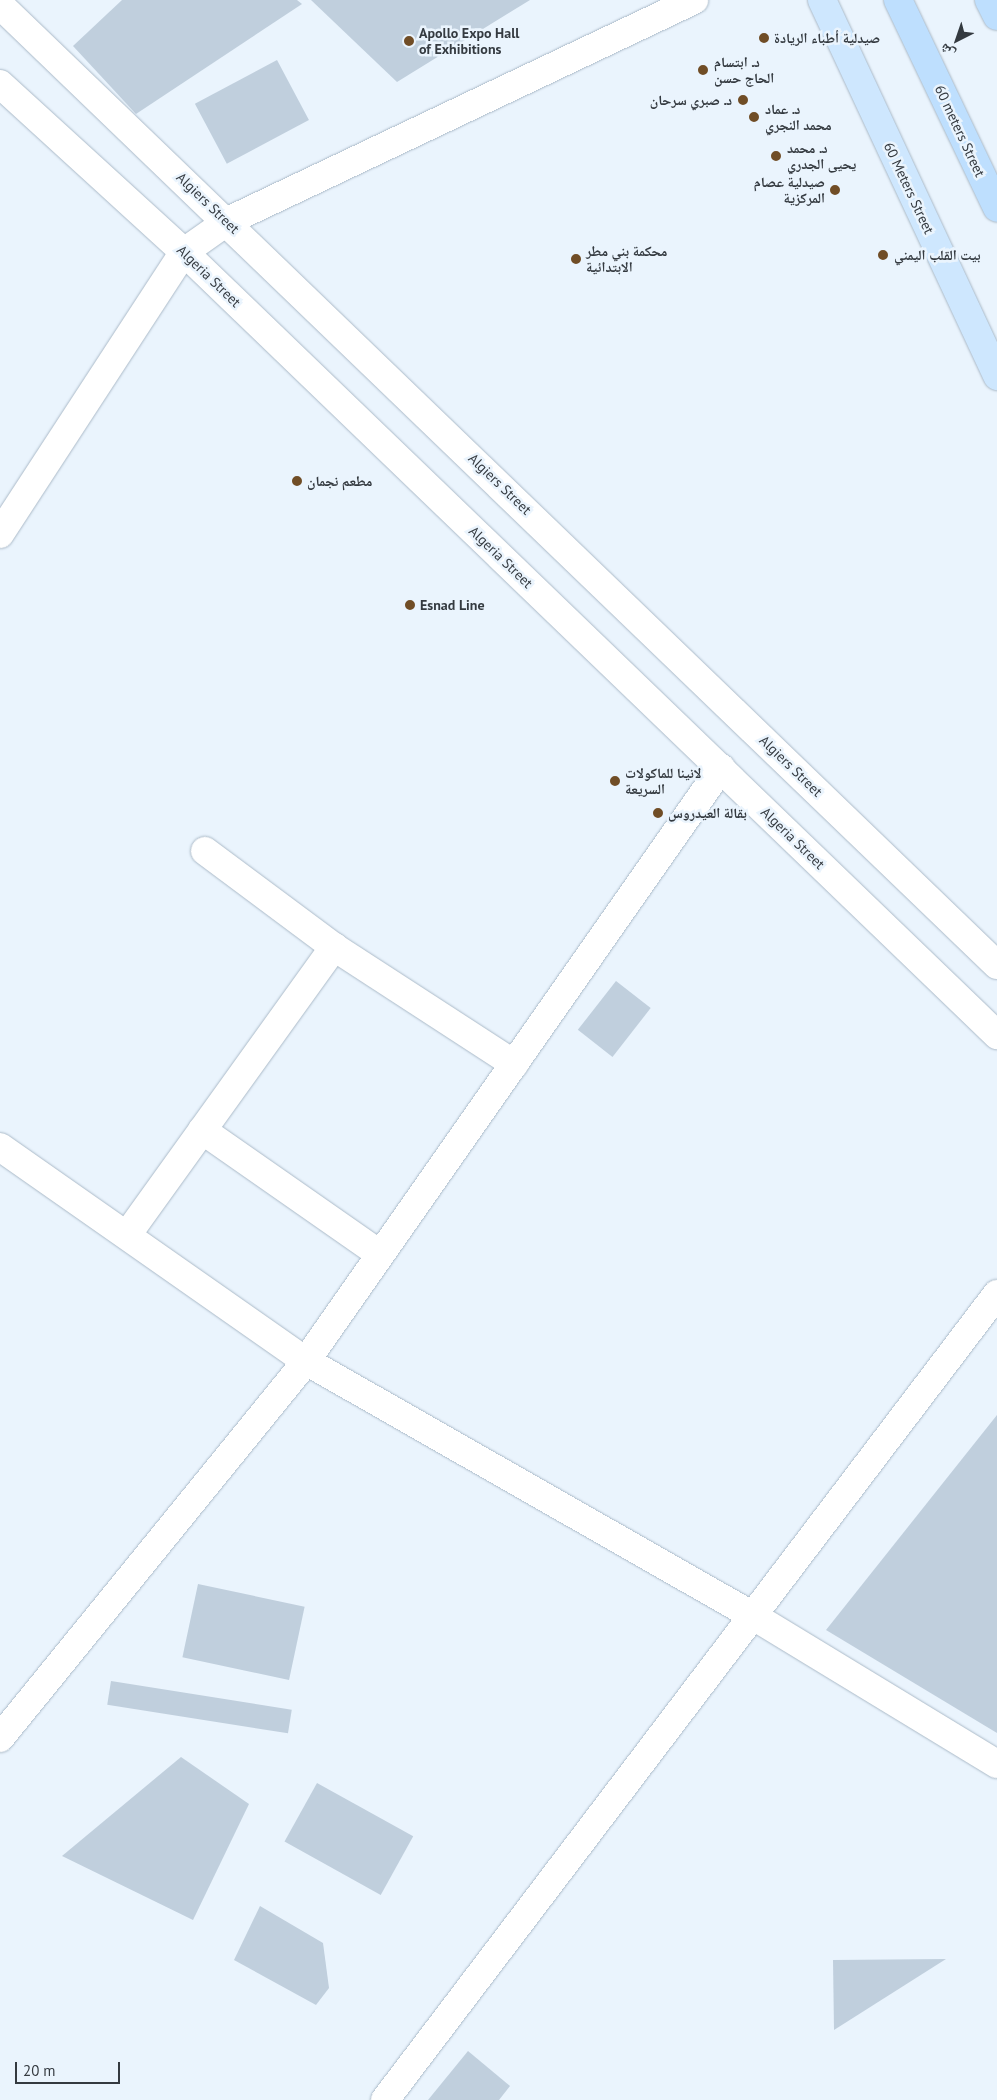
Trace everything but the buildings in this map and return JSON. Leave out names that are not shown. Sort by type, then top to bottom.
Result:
[{"type":"highway","name":"60 meters Street","points":[[898,0],[997,208]]},
{"type":"highway","points":[[989,0],[997,16]]},
{"type":"main road","name":"60 Meters Street","points":[[822,0],[997,376]]},
{"type":"street","points":[[0,534],[184,252],[228,221],[694,0]]},
{"type":"street","name":"Algiers Street","points":[[0,5],[228,221],[997,966]]},
{"type":"street","name":"Algeria Street","points":[[0,84],[184,252],[997,1035]]},
{"type":"street","points":[[0,1738],[306,1361],[721,768]]},
{"type":"street","points":[[205,851],[334,947],[514,1064]]},
{"type":"street","points":[[127,1235],[334,947]]},
{"type":"street","points":[[202,1130],[380,1254]]},
{"type":"street","points":[[0,1147],[306,1361],[755,1617],[997,1764]]},
{"type":"street","points":[[386,2100],[755,1617],[997,1294]]},
{"type":"place","name":"صيدلية أطباء الريادة","points":[[764,38]]},
{"type":"place","name":"Apollo Expo Hall of Exhibitions","points":[[409,41]]},
{"type":"place","name":"د. ابتسام الحاج حسن","points":[[703,70]]},
{"type":"place","name":"د. صبري سرحان","points":[[743,100]]},
{"type":"place","name":"د. عماد محمد النجري","points":[[754,117]]},
{"type":"place","name":"د. محمد يحيى الجدري","points":[[776,156]]},
{"type":"place","name":"صيدلية عصام المركزية","points":[[835,190]]},
{"type":"place","name":"بيت القلب اليمني","points":[[883,255]]},
{"type":"place","name":"محكمة بني مطر الابتدائية","points":[[576,259]]},
{"type":"place","name":"مطعم نجمان","points":[[297,481]]},
{"type":"place","name":"Esnad Line","points":[[410,605]]},
{"type":"place","name":"لانينا للماكولات السريعة","points":[[615,781]]},
{"type":"place","name":"بقالة العيدروس","points":[[658,813]]}]
